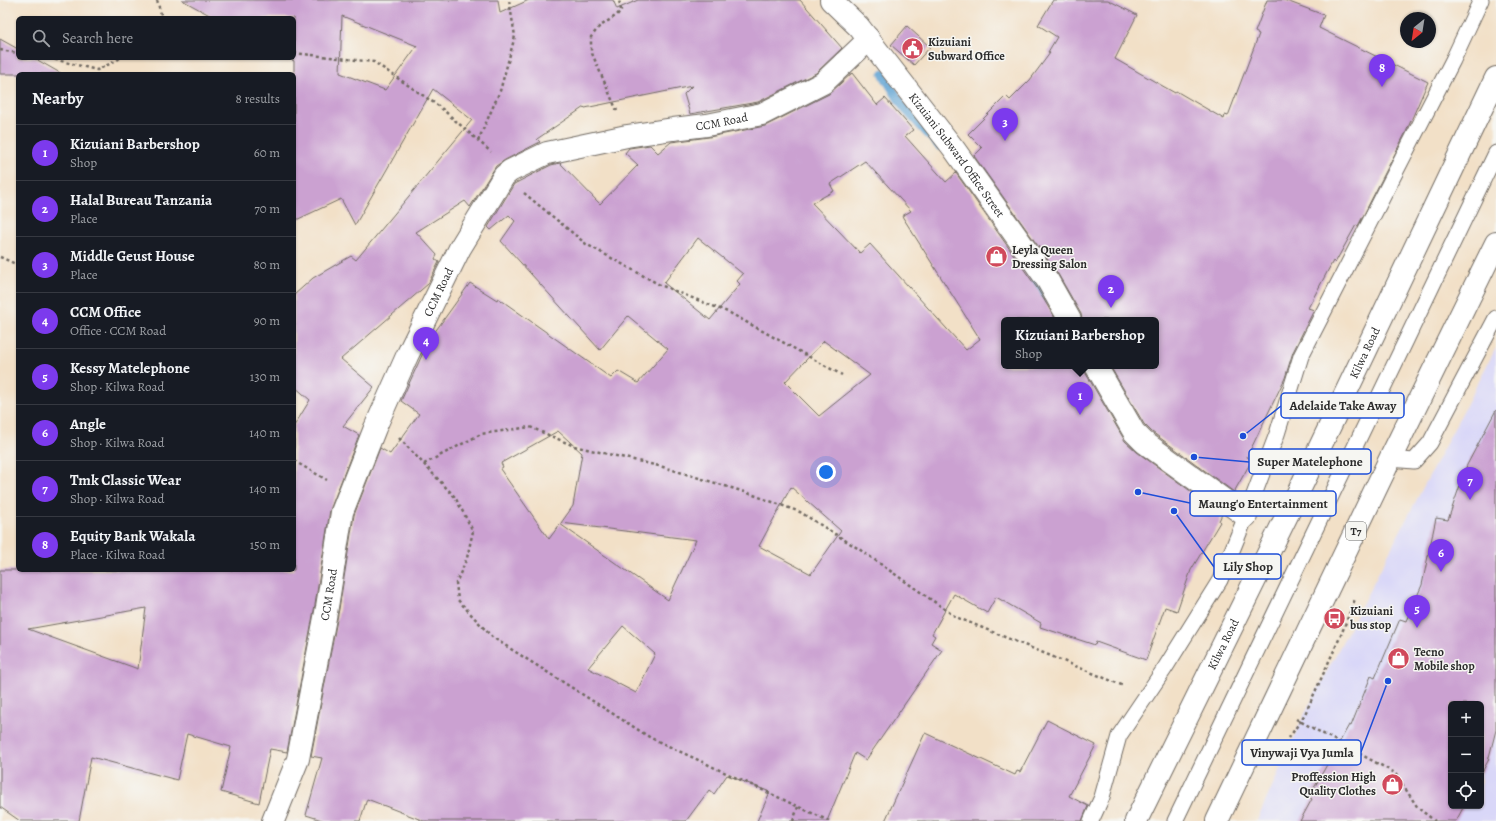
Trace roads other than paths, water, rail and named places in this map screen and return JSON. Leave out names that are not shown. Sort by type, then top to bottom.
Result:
[{"type":"main road","name":"Kizuiani Subward Office Street","points":[[831,0],[859,27],[868,38],[974,176],[1048,281],[1068,317]]},
{"type":"main road","name":"CCM Road","points":[[273,821],[298,759],[327,607],[342,512],[407,356],[460,248],[508,173],[547,153],[627,136],[707,125],[762,114],[823,83],[862,46],[868,38]]},
{"type":"main road","name":"Kilwa Road","points":[[1136,821],[1301,487],[1496,78]]},
{"type":"main road","name":"T7","points":[[1217,821],[1390,459],[1496,243]]},
{"type":"main road","points":[[1098,369],[1134,432],[1144,442],[1246,516]]},
{"type":"lane","points":[[1091,821],[1102,797],[1119,736],[1220,580],[1277,434],[1301,356],[1453,60],[1481,0]]},
{"type":"lane","points":[[1175,821],[1496,153]]},
{"type":"lane","points":[[1390,459],[1414,461],[1430,443],[1496,318]]},
{"type":"waterway","points":[[883,74],[904,108],[939,146]]},
{"type":"waterway","points":[[1029,271],[1047,299]]},
{"type":"place","name":"Kizuiani Subward Office","points":[[912,49]]},
{"type":"place","name":"Equity Bank Wakala","points":[[1382,87]]},
{"type":"place","name":"Middle Geust House","points":[[1005,141]]},
{"type":"place","name":"Leyla Queen Dressing Salon","points":[[997,257]]},
{"type":"place","name":"Halal Bureau Tanzania","points":[[1111,308]]},
{"type":"place","name":"CCM Office","points":[[426,360]]},
{"type":"place","name":"Kizuiani Barbershop","points":[[1080,415]]},
{"type":"place","name":"Adelaide Take Away","points":[[1243,436]]},
{"type":"place","name":"Super Matelephone","points":[[1194,457]]},
{"type":"place","name":"Maung'o Entertainment","points":[[1138,492]]},
{"type":"place","name":"Tmk Classic Wear","points":[[1470,500]]},
{"type":"place","name":"Lily Shop","points":[[1174,511]]},
{"type":"place","name":"Angle","points":[[1441,572]]},
{"type":"place","name":"Kizuiani bus stop","points":[[1335,618]]},
{"type":"place","name":"Kessy Matelephone","points":[[1417,628]]},
{"type":"place","name":"Tecno Mobile shop","points":[[1399,659]]},
{"type":"place","name":"Vinywaji Vya Jumla","points":[[1388,681]]},
{"type":"place","name":"Proffession High Quality Clothes","points":[[1392,784]]}]
